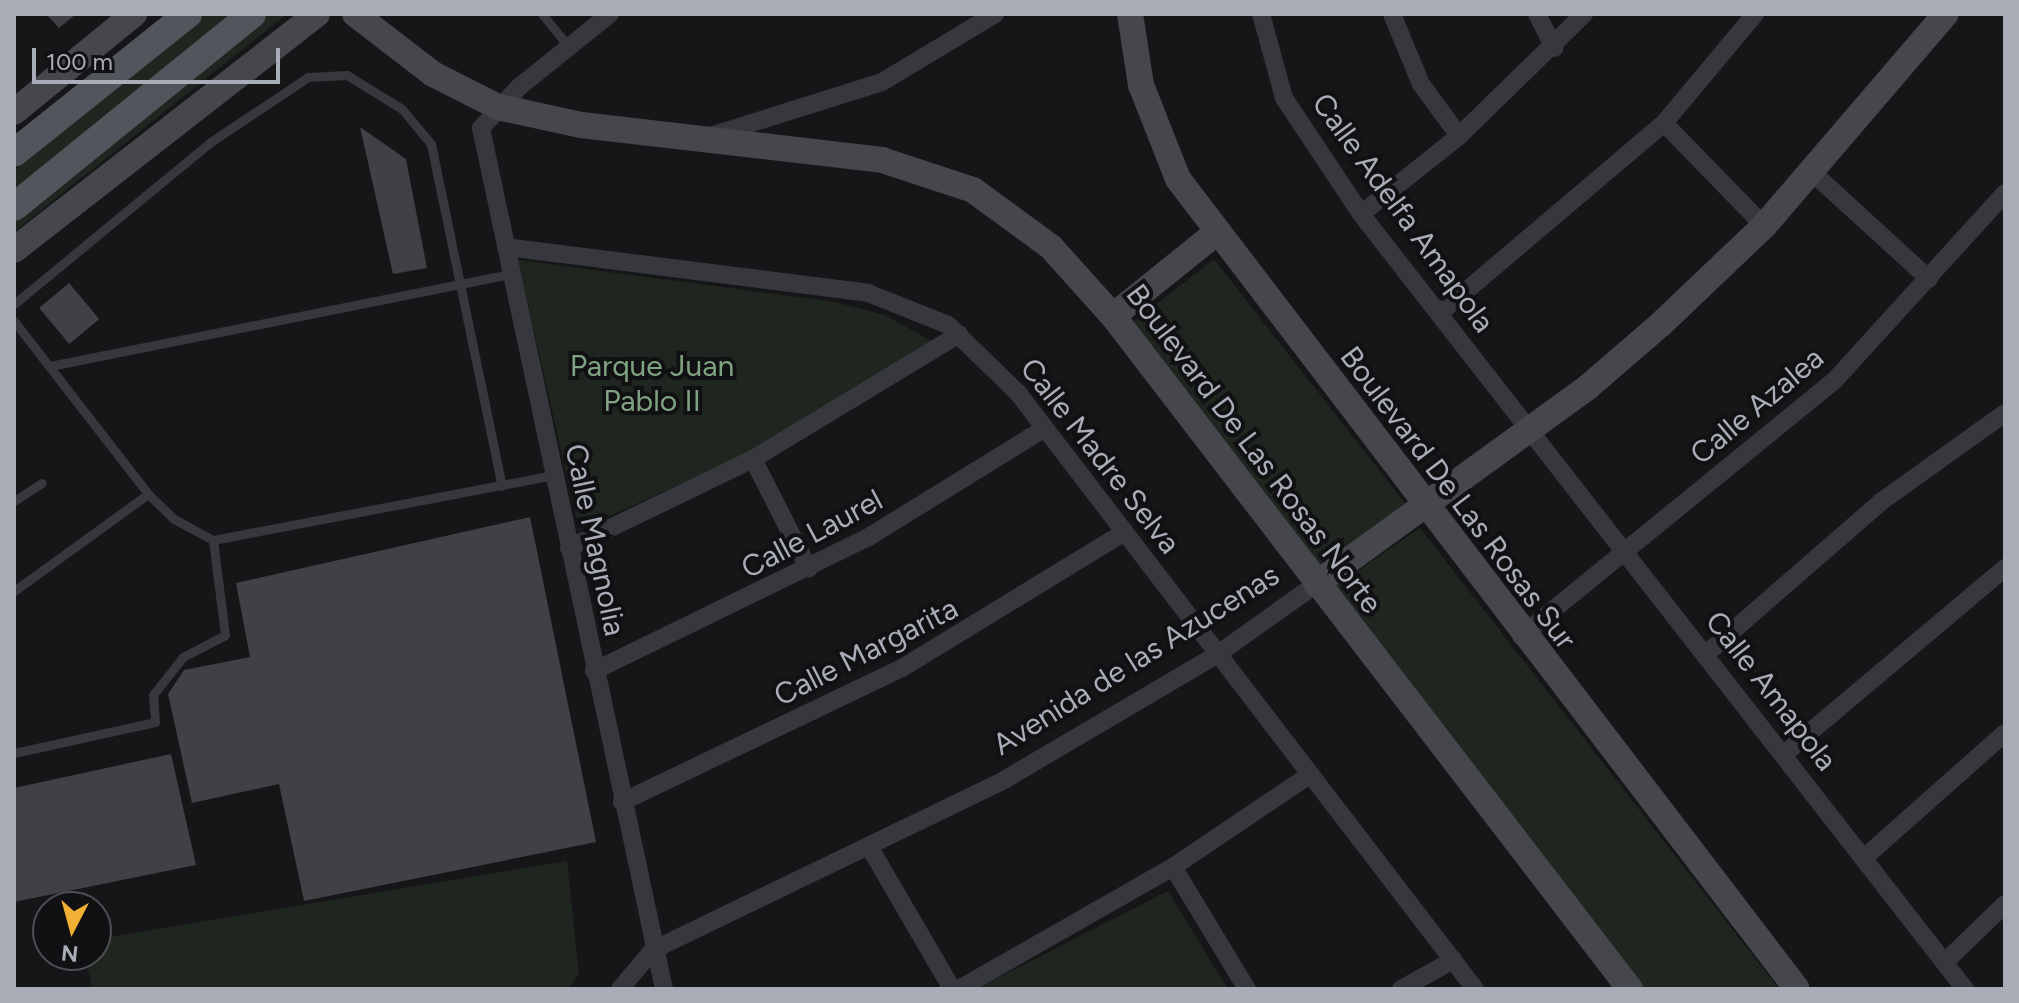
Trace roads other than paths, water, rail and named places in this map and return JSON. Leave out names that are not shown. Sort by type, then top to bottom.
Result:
[{"type":"main road","points":[[14,112],[134,14]]},
{"type":"main road","points":[[14,153],[188,14]]},
{"type":"main road","points":[[14,207],[252,14]]},
{"type":"main road","points":[[14,250],[317,14]]},
{"type":"main road","name":"Boulevard De Las Rosas Norte","points":[[355,14],[433,74],[498,107],[703,138],[882,160],[973,190],[1051,247],[1113,316],[1630,989]]},
{"type":"main road","name":"Boulevard De Las Rosas Sur","points":[[1130,14],[1141,85],[1161,145],[1216,233],[1521,636],[1797,989]]},
{"type":"main road","name":"Avenida de las Azucenas","points":[[1316,584],[1530,429],[1661,324],[1764,226],[1813,173],[1946,14]]},
{"type":"main road","points":[[1113,316],[1216,233]]},
{"type":"street","points":[[965,14],[978,29]]},
{"type":"street","points":[[703,138],[882,82],[978,29],[995,14]]},
{"type":"street","name":"Calle Adelfa Amapola","points":[[1261,14],[1284,98],[1361,214],[1530,429]]},
{"type":"street","points":[[1392,14],[1421,84],[1459,136]]},
{"type":"street","points":[[1537,14],[1554,48]]},
{"type":"street","points":[[1361,214],[1459,136],[1554,48],[1584,14]]},
{"type":"street","points":[[1440,313],[1664,123],[1755,14]]},
{"type":"street","points":[[498,107],[608,15]]},
{"type":"street","name":"Calle Magnolia","points":[[498,107],[481,128],[653,950],[664,989]]},
{"type":"street","points":[[1664,123],[1764,226]]},
{"type":"street","points":[[1813,173],[1929,279]]},
{"type":"street","name":"Calle Azalea","points":[[1521,636],[1817,396],[1929,279],[2005,193]]},
{"type":"street","name":"Calle Madre Selva","points":[[506,247],[868,293],[959,334],[1045,428],[1475,989]]},
{"type":"street","points":[[569,548],[753,459],[959,334]]},
{"type":"street","points":[[1706,654],[1882,501],[2005,413]]},
{"type":"street","name":"Calle Laurel","points":[[594,671],[809,569],[1045,428]]},
{"type":"street","name":"Calle Amapola","points":[[1530,429],[1965,989]]},
{"type":"street","points":[[753,459],[809,569]]},
{"type":"street","name":"Calle Margarita","points":[[622,802],[902,668],[1125,532]]},
{"type":"street","points":[[1784,754],[1999,572],[2005,592]]},
{"type":"street","name":"Avenida de las Azucenas","points":[[653,950],[870,848],[1004,780],[1218,654],[1316,584]]},
{"type":"street","points":[[1864,858],[2005,733]]},
{"type":"street","points":[[959,989],[1173,867],[1311,774]]},
{"type":"street","points":[[870,848],[952,989]]},
{"type":"street","points":[[1173,867],[1247,989]]},
{"type":"street","points":[[1945,962],[2005,904]]},
{"type":"street","points":[[620,989],[653,950]]},
{"type":"street","points":[[1401,989],[1453,960]]},
{"type":"lane","points":[[542,14],[569,47]]},
{"type":"lane","points":[[14,304],[212,141],[327,72],[372,88],[418,123],[439,172],[455,283],[502,486]]},
{"type":"lane","points":[[50,366],[511,274]]},
{"type":"lane","points":[[14,321],[148,494],[174,519],[213,540],[554,475]]},
{"type":"lane","points":[[14,501],[42,483]]},
{"type":"lane","points":[[14,591],[148,494]]},
{"type":"lane","points":[[14,753],[84,733],[152,725],[153,695],[163,682],[183,657],[226,631],[213,540]]},
{"type":"park label","name":"Parque Juan Pablo II","points":[[652,383]]}]
